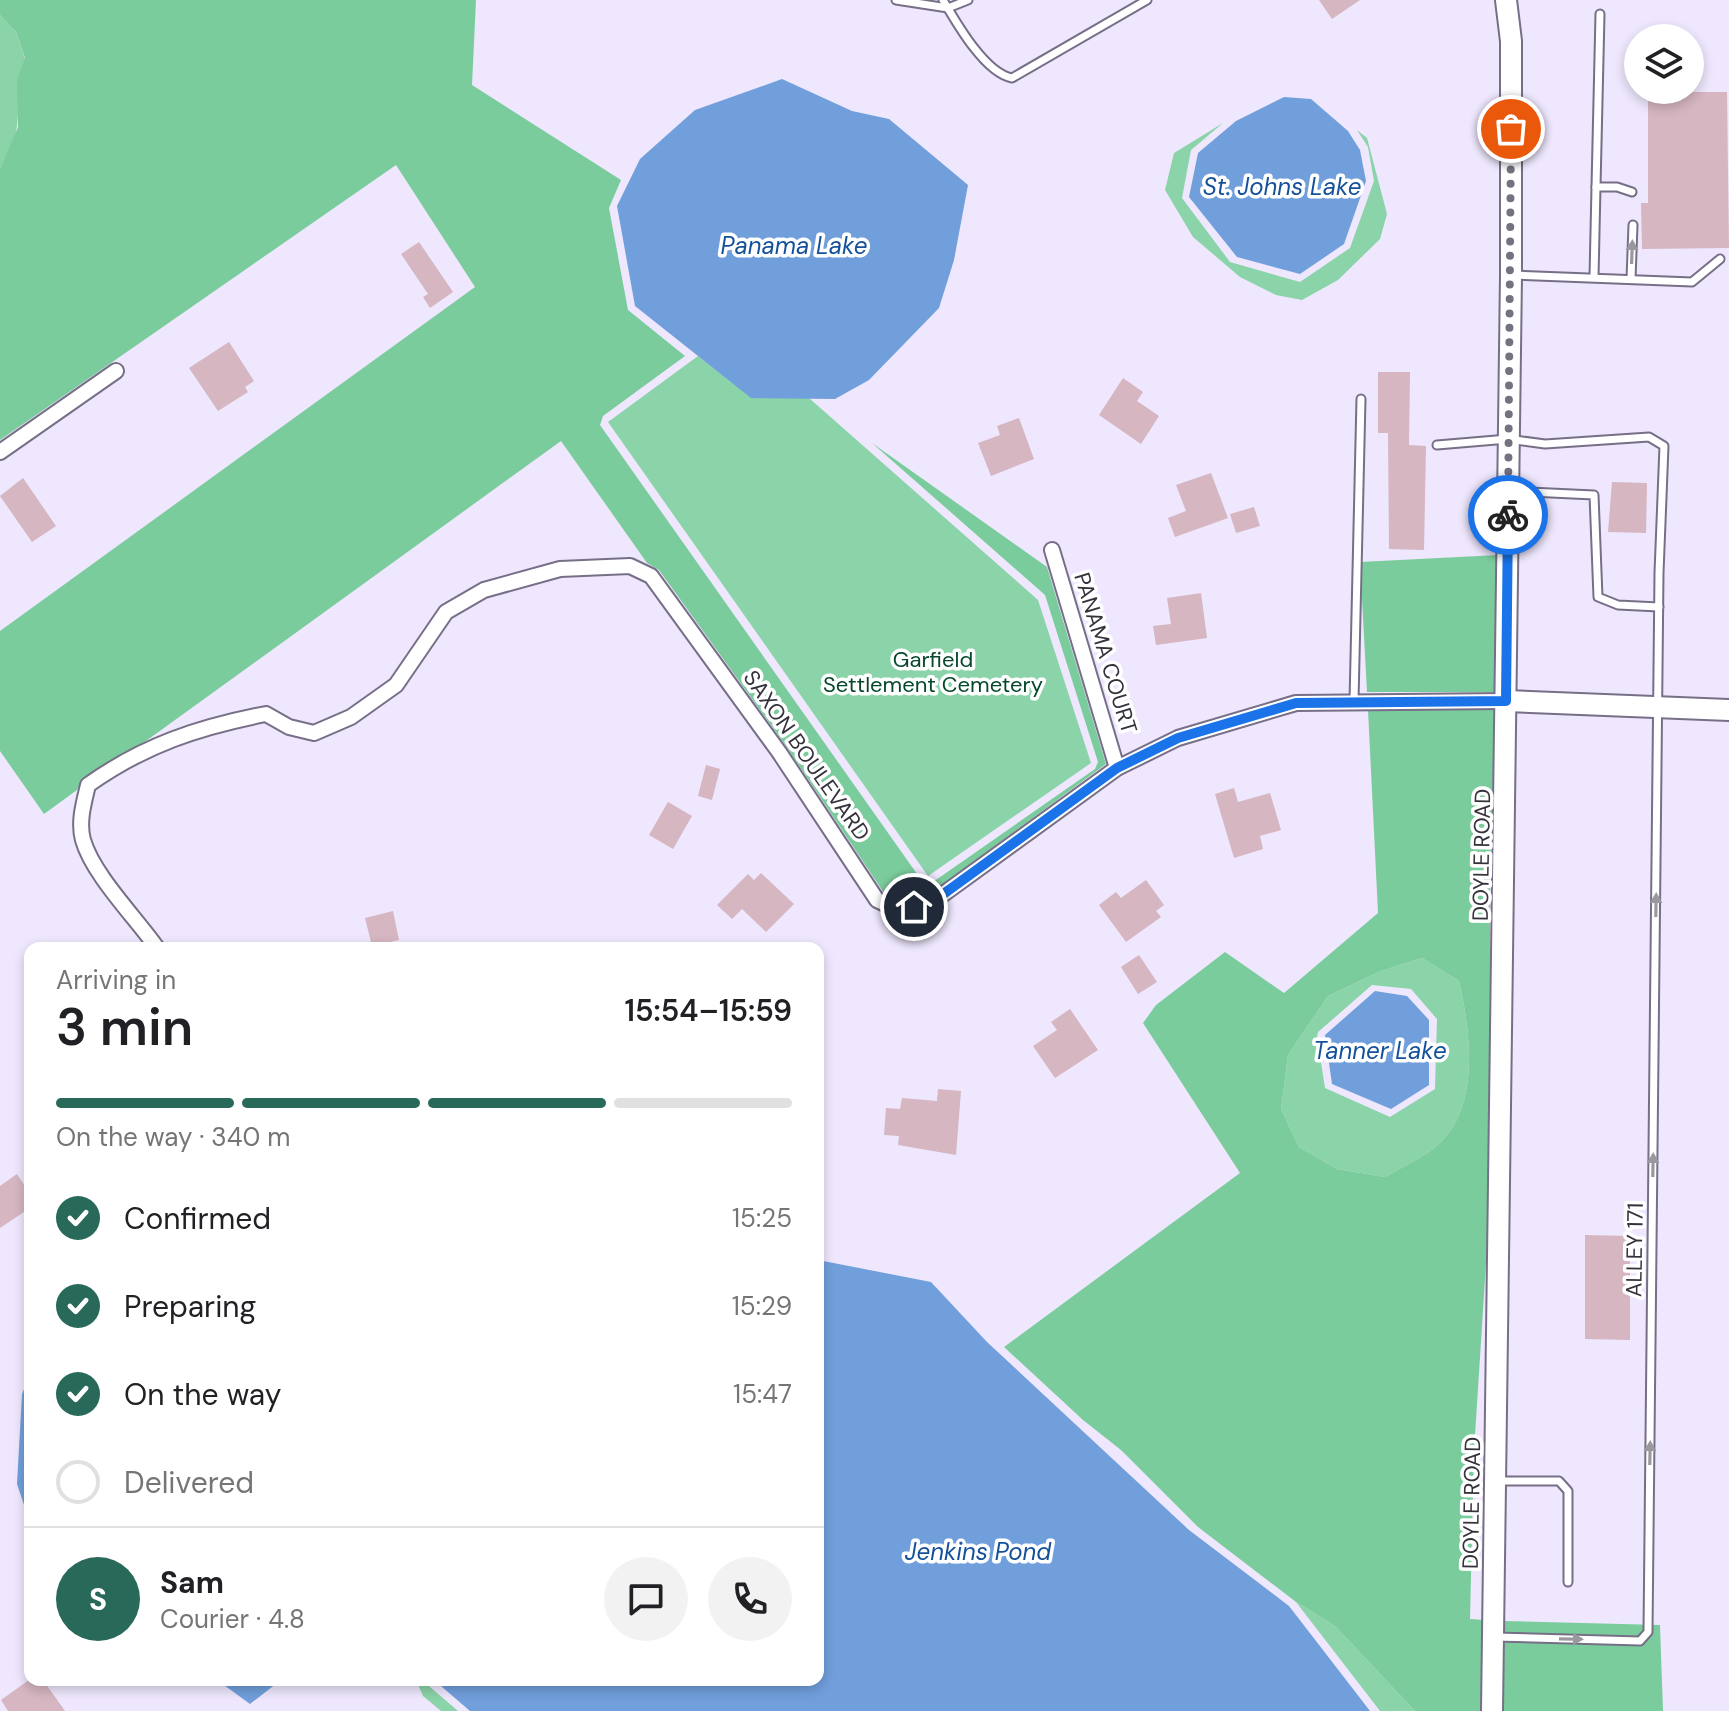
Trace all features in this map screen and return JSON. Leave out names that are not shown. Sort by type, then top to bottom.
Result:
[{"type":"main road","name":"DOYLE ROAD","points":[[1492,1711],[1511,275],[1511,41],[1506,0]]},
{"type":"main road","name":"SAXON BOULEVARD","points":[[1506,701],[1729,710]]},
{"type":"street","points":[[0,452],[116,371]]},
{"type":"street","name":"PANAMA COURT","points":[[1052,550],[1117,768]]},
{"type":"street","name":"SAXON BOULEVARD","points":[[152,942],[114,894],[83,841],[81,814],[88,785],[114,767],[202,726],[266,714],[289,727],[314,733],[351,717],[396,685],[446,612],[484,590],[560,569],[630,566],[651,576],[779,752],[877,900],[898,910],[931,903],[1117,768],[1178,738],[1296,703],[1506,701]]},
{"type":"lane","points":[[896,0],[948,8],[968,0]]},
{"type":"lane","points":[[943,0],[985,62],[999,76],[1012,78],[1147,0]]},
{"type":"lane","points":[[1594,277],[1600,14]]},
{"type":"lane","points":[[1596,187],[1617,187],[1632,192]]},
{"type":"lane","points":[[1631,279],[1633,225]]},
{"type":"lane","points":[[1511,275],[1692,282],[1720,259]]},
{"type":"lane","points":[[1354,701],[1361,399]]},
{"type":"lane","name":"ALLEY 171","points":[[1493,1637],[1640,1641],[1648,1632],[1659,607],[1664,446],[1649,437],[1545,444],[1508,439]]},
{"type":"lane","points":[[1437,445],[1508,439]]},
{"type":"lane","points":[[1508,491],[1594,495],[1598,597],[1618,605],[1659,607]]},
{"type":"lane","points":[[1495,1481],[1563,1484],[1568,1491],[1568,1582]]},
{"type":"green space","points":[[0,0],[476,0],[472,85],[621,180],[609,208],[628,310],[685,356],[603,416],[600,425],[922,881],[933,882],[1095,769],[1098,762],[1045,595],[872,443],[1047,567],[1106,764],[928,895],[901,901],[884,893],[786,746],[659,570],[647,563],[561,441],[139,746],[83,778],[77,790],[44,814],[0,751],[0,631],[475,287],[396,165],[0,440],[0,170],[18,127],[17,80],[25,58],[16,32],[0,15]]},
{"type":"green space","points":[[0,15],[16,32],[25,59],[13,147],[0,170]]},
{"type":"green space","points":[[1223,123],[1191,150],[1182,198],[1230,262],[1300,282],[1350,248],[1374,181],[1368,147],[1357,130],[1367,138],[1387,214],[1380,239],[1338,280],[1302,300],[1276,295],[1240,277],[1193,237],[1165,190],[1174,153]]},
{"type":"green space","name":"Garfield Settlement Cemetery","points":[[698,356],[751,397],[809,398],[1038,600],[1091,763],[928,876],[608,422]]},
{"type":"green space","points":[[1498,555],[1497,692],[1367,692],[1360,562]]},
{"type":"green space","points":[[1368,710],[1497,710],[1490,869],[1490,1201],[1474,1451],[1470,1619],[1484,1620],[1482,1711],[1415,1711],[1335,1626],[1296,1602],[1198,1527],[1121,1450],[1083,1420],[1004,1347],[1240,1173],[1143,1023],[1156,1005],[1225,952],[1284,993],[1378,913]],"holes":[[[1422,958],[1459,981],[1468,1042],[1467,1086],[1454,1125],[1442,1141],[1385,1177],[1337,1169],[1299,1147],[1281,1109],[1288,1055],[1328,996],[1381,971]]]},
{"type":"green space","points":[[1422,958],[1459,981],[1469,1064],[1467,1086],[1454,1125],[1442,1141],[1429,1151],[1385,1177],[1337,1169],[1299,1147],[1281,1109],[1288,1055],[1328,996],[1381,971]],"holes":[[[1372,985],[1411,989],[1437,1019],[1435,1089],[1390,1117],[1325,1088],[1318,1032]]]},
{"type":"green space","points":[[1296,1602],[1335,1626],[1415,1711],[1380,1711]]},
{"type":"green space","points":[[1502,1621],[1660,1625],[1663,1711],[1501,1711]]},
{"type":"green space","points":[[419,1686],[429,1686],[458,1711],[441,1711],[423,1696]]},
{"type":"water","name":"Panama Lake","points":[[782,79],[852,111],[889,119],[968,185],[954,260],[939,308],[869,380],[835,399],[751,398],[635,306],[617,206],[640,159],[695,110]]},
{"type":"water","name":"St. Johns Lake","points":[[1284,97],[1311,99],[1348,131],[1360,150],[1366,181],[1344,244],[1300,274],[1237,257],[1189,197],[1198,153],[1236,121]]},
{"type":"water","name":"Tanner Lake","points":[[1375,991],[1407,996],[1429,1020],[1429,1085],[1391,1109],[1332,1084],[1325,1035]]},
{"type":"water","name":"Jenkins Pond","points":[[824,1261],[931,1282],[987,1342],[1189,1530],[1289,1606],[1370,1711],[470,1711],[441,1686],[824,1686]]},
{"type":"water","points":[[24,1390],[24,1505],[17,1484]]},
{"type":"water","points":[[225,1686],[273,1686],[250,1704]]},
{"type":"building","points":[[1319,0],[1360,0],[1332,19]]},
{"type":"building","points":[[1704,92],[1727,92],[1729,248],[1642,249],[1641,203],[1648,203],[1648,104],[1704,104]]},
{"type":"building","points":[[419,242],[453,292],[430,308],[423,297],[428,294],[401,254]]},
{"type":"building","points":[[229,342],[254,381],[245,387],[248,392],[218,411],[189,368]]},
{"type":"building","points":[[1378,372],[1410,372],[1409,445],[1426,446],[1424,550],[1389,549],[1388,433],[1378,433]]},
{"type":"building","points":[[1123,378],[1143,392],[1137,401],[1159,416],[1141,444],[1099,415]]},
{"type":"building","points":[[1019,418],[1034,459],[991,476],[978,443],[1000,435],[997,426]]},
{"type":"building","points":[[1211,473],[1228,518],[1175,537],[1168,518],[1186,511],[1176,485]]},
{"type":"building","points":[[23,478],[56,526],[32,542],[0,496]]},
{"type":"building","points":[[1612,482],[1647,483],[1646,533],[1608,532]]},
{"type":"building","points":[[1254,507],[1260,526],[1236,533],[1230,514]]},
{"type":"building","points":[[1201,593],[1207,638],[1156,645],[1153,626],[1171,624],[1167,598]]},
{"type":"building","points":[[706,765],[720,769],[712,800],[698,796]]},
{"type":"building","points":[[1234,788],[1238,802],[1270,793],[1281,830],[1260,836],[1263,849],[1234,858],[1215,794]]},
{"type":"building","points":[[668,802],[692,816],[673,849],[649,835]]},
{"type":"building","points":[[761,873],[794,904],[766,932],[742,909],[732,919],[717,905],[748,874],[754,880]]},
{"type":"building","points":[[1146,880],[1164,905],[1156,911],[1161,917],[1126,942],[1099,905],[1116,892],[1121,898]]},
{"type":"building","points":[[393,911],[399,940],[371,942],[365,918]]},
{"type":"building","points":[[1139,955],[1157,982],[1138,994],[1121,967]]},
{"type":"building","points":[[1070,1009],[1098,1050],[1055,1078],[1033,1046],[1057,1030],[1051,1022]]},
{"type":"building","points":[[938,1089],[961,1091],[956,1155],[898,1145],[899,1136],[884,1135],[886,1108],[900,1109],[902,1098],[937,1101]]},
{"type":"building","points":[[17,1174],[24,1185],[24,1212],[0,1228],[0,1186]]},
{"type":"building","points":[[1585,1235],[1630,1236],[1630,1340],[1585,1339]]},
{"type":"building","points":[[24,1684],[24,1686],[47,1686],[65,1711],[8,1711],[1,1700]]},
{"type":"way so far","points":[[1508,515],[1511,129]]},
{"type":"route","points":[[914,907],[931,903],[1117,768],[1178,738],[1296,703],[1506,701],[1508,515]]}]
